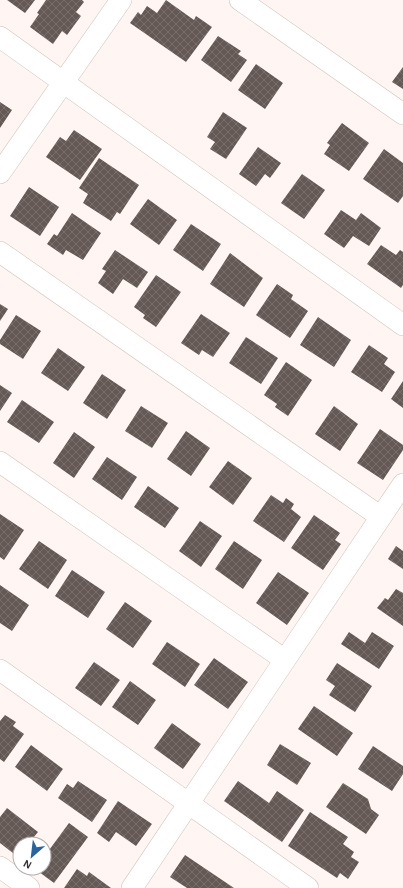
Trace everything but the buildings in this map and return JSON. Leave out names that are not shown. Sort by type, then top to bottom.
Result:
[{"type":"street","points":[[0,173],[121,0]]},
{"type":"street","points":[[240,0],[403,114]]},
{"type":"street","points":[[0,37],[403,325]]},
{"type":"street","points":[[0,252],[382,516]]},
{"type":"street","points":[[0,462],[285,660]]},
{"type":"street","points":[[132,888],[403,484]]},
{"type":"street","points":[[0,670],[190,803],[308,888]]},
{"type":"street","points":[[0,867],[29,888]]}]
